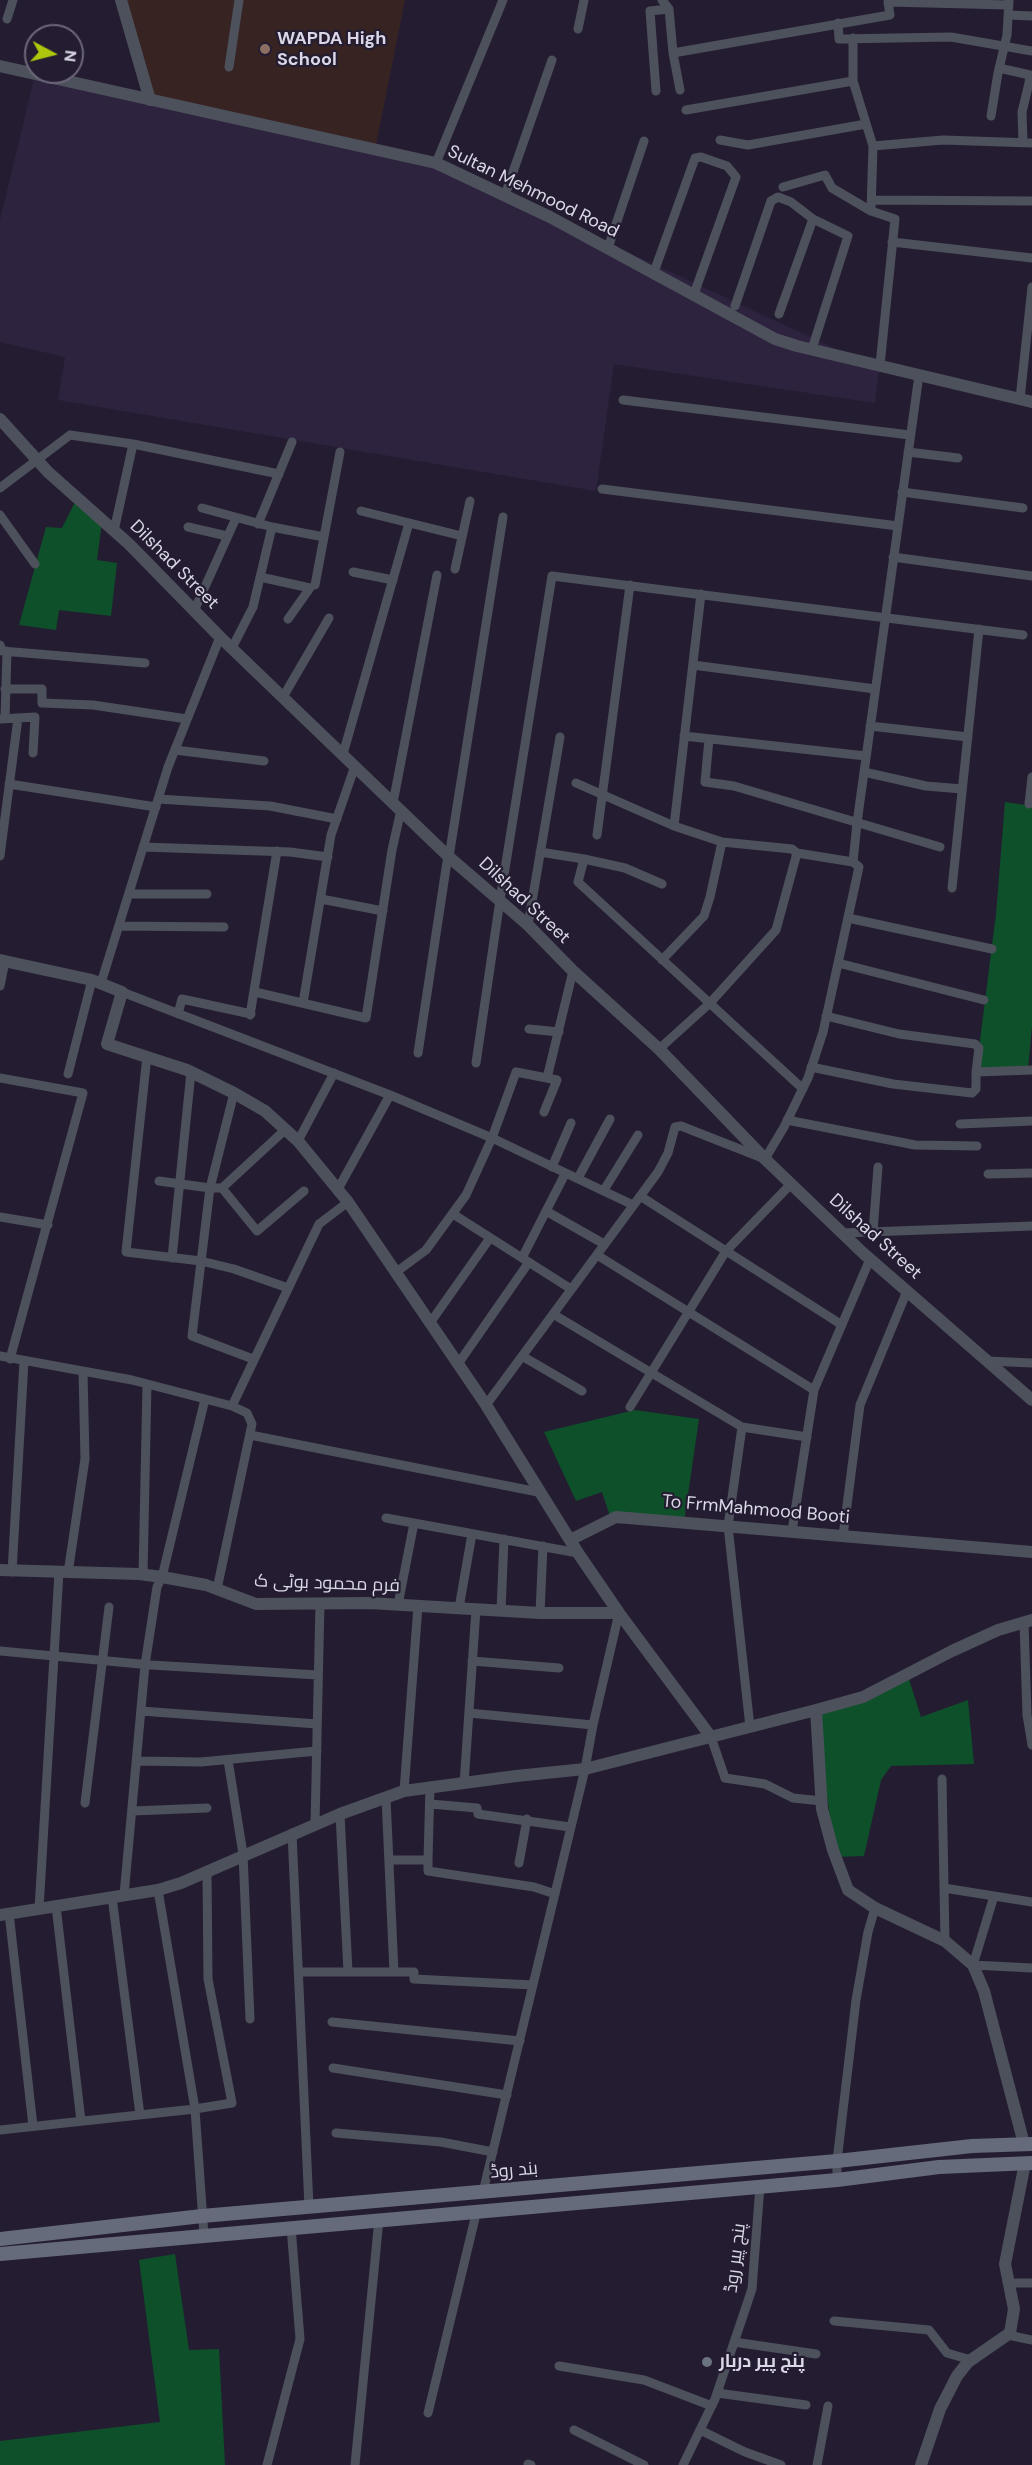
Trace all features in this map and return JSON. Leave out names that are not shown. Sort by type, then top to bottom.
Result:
[{"type":"main road","name":"بند روڈ","points":[[0,2239],[202,2216],[837,2161],[972,2146],[1028,2144]]},
{"type":"main road","name":"بند روڈ","points":[[0,2254],[477,2210],[837,2180],[948,2166],[1028,2163]]},
{"type":"street","points":[[6,19],[13,0]]},
{"type":"street","points":[[121,0],[150,100]]},
{"type":"street","points":[[230,67],[239,0]]},
{"type":"street","points":[[436,163],[503,0]]},
{"type":"street","points":[[578,29],[584,0]]},
{"type":"street","points":[[656,91],[650,11],[666,2],[680,90]]},
{"type":"street","points":[[673,53],[890,15],[888,2],[1009,7],[1032,16]]},
{"type":"street","points":[[991,116],[1005,46],[1009,7]]},
{"type":"street","points":[[838,23],[839,39],[951,37],[1032,51]]},
{"type":"street","points":[[853,39],[853,81],[873,146],[871,211]]},
{"type":"street","points":[[505,195],[552,60]]},
{"type":"street","name":"Sultan Mehmood Road","points":[[0,66],[436,163],[505,195],[608,248],[775,339],[1026,400]]},
{"type":"street","points":[[873,146],[943,140],[1027,142],[1022,112],[1030,75],[999,68]]},
{"type":"street","points":[[686,110],[853,81]]},
{"type":"street","points":[[720,140],[748,145],[866,124]]},
{"type":"street","points":[[608,248],[644,141]]},
{"type":"street","points":[[654,272],[695,158],[701,157],[726,165],[734,171],[736,177],[694,294]]},
{"type":"street","points":[[783,187],[825,175],[832,188],[871,211],[895,219],[880,365]]},
{"type":"street","points":[[735,306],[771,201],[778,197],[791,202],[813,219],[848,237],[812,349]]},
{"type":"street","points":[[872,200],[1032,201]]},
{"type":"street","points":[[779,315],[813,219]]},
{"type":"street","points":[[892,242],[1032,258]]},
{"type":"street","points":[[1026,400],[1032,287]]},
{"type":"street","points":[[853,862],[919,375]]},
{"type":"street","points":[[623,400],[910,435]]},
{"type":"street","name":"Dilshad Street","points":[[0,419],[38,461],[114,531],[220,637],[397,807],[528,925],[573,971],[659,1049],[765,1159],[842,1233],[1032,1400]]},
{"type":"street","points":[[0,488],[69,435],[132,444],[279,474]]},
{"type":"street","points":[[258,524],[292,442]]},
{"type":"street","points":[[114,531],[132,444]]},
{"type":"street","points":[[315,585],[340,452]]},
{"type":"street","points":[[908,452],[958,458]]},
{"type":"street","points":[[602,489],[898,526]]},
{"type":"street","points":[[903,492],[1023,508]]},
{"type":"street","points":[[455,569],[470,501]]},
{"type":"street","points":[[202,508],[258,524],[324,537]]},
{"type":"street","points":[[361,511],[462,536]]},
{"type":"street","points":[[0,514],[35,564]]},
{"type":"street","points":[[418,1053],[502,517]]},
{"type":"street","points":[[194,611],[236,518]]},
{"type":"street","points":[[343,754],[409,523]]},
{"type":"street","points":[[188,527],[227,536]]},
{"type":"street","points":[[232,648],[253,608],[272,527]]},
{"type":"street","points":[[893,557],[1032,576]]},
{"type":"street","points":[[353,572],[393,580]]},
{"type":"street","points":[[476,1063],[550,579],[555,574],[1023,635]]},
{"type":"street","points":[[255,992],[366,1018],[397,807],[437,575]]},
{"type":"street","points":[[260,577],[310,588],[288,619]]},
{"type":"street","points":[[597,835],[630,585]]},
{"type":"street","points":[[674,826],[701,594]]},
{"type":"street","points":[[283,697],[329,618]]},
{"type":"street","points":[[952,888],[979,629]]},
{"type":"street","points":[[68,1074],[96,982],[119,926],[175,750],[220,637]]},
{"type":"street","points":[[33,753],[35,717],[3,719],[5,689],[3,648],[145,663]]},
{"type":"street","points":[[693,665],[875,689]]},
{"type":"street","points":[[5,689],[42,689],[42,703],[93,705],[187,719]]},
{"type":"street","points":[[0,856],[18,718]]},
{"type":"street","points":[[870,726],[968,737]]},
{"type":"street","points":[[684,736],[866,756]]},
{"type":"street","points":[[528,925],[560,737]]},
{"type":"street","points":[[709,739],[705,782],[734,786],[940,847]]},
{"type":"street","points":[[175,750],[264,761]]},
{"type":"street","points":[[303,1003],[327,858],[355,766]]},
{"type":"street","points":[[864,772],[926,786],[962,789]]},
{"type":"street","points":[[1029,804],[1032,777]]},
{"type":"street","points":[[486,1405],[658,1172],[668,1153],[675,1127],[678,1125],[765,1159],[803,1089],[811,1067],[826,1016],[859,867],[853,862],[797,853],[792,849],[722,842],[674,826],[576,783]]},
{"type":"street","points":[[9,784],[157,803],[270,806],[337,819]]},
{"type":"street","points":[[662,960],[704,916],[722,842]]},
{"type":"street","points":[[143,847],[278,851],[327,858]]},
{"type":"street","points":[[178,1014],[182,999],[250,1015],[278,851]]},
{"type":"street","points":[[540,852],[625,868],[662,884]]},
{"type":"street","points":[[659,1049],[710,1003],[776,930],[797,853]]},
{"type":"street","points":[[584,859],[578,882],[803,1089]]},
{"type":"street","points":[[129,894],[207,894]]},
{"type":"street","points":[[321,899],[383,911]]},
{"type":"street","points":[[848,918],[992,949]]},
{"type":"street","points":[[119,926],[224,927]]},
{"type":"street","points":[[0,986],[2,961],[96,982],[390,1095],[492,1138],[633,1205]]},
{"type":"street","points":[[838,963],[984,1000]]},
{"type":"street","points":[[547,1078],[573,971]]},
{"type":"street","points":[[122,992],[107,1044],[191,1072],[265,1111],[298,1141],[348,1202],[486,1405],[578,1553],[711,1737],[725,1778],[765,1784],[793,1798],[822,1801]]},
{"type":"street","points":[[811,1067],[893,1084],[972,1093],[976,1089],[979,1048],[975,1044],[899,1034],[826,1016]]},
{"type":"street","points":[[529,1029],[559,1032]]},
{"type":"street","points":[[147,1056],[126,1252],[201,1261],[234,1269],[288,1288]]},
{"type":"street","points":[[976,1072],[1032,1070]]},
{"type":"street","points":[[172,1257],[191,1072]]},
{"type":"street","points":[[395,1273],[426,1250],[466,1195],[492,1138],[516,1072],[557,1080],[544,1112]]},
{"type":"street","points":[[298,1141],[334,1073]]},
{"type":"street","points":[[0,1078],[83,1093],[48,1225],[5,1357],[147,1384],[232,1406],[247,1413],[252,1424],[217,1589]]},
{"type":"street","points":[[234,1093],[210,1188],[192,1336],[253,1359]]},
{"type":"street","points":[[338,1189],[390,1095]]},
{"type":"street","points":[[578,1178],[610,1119]]},
{"type":"street","points":[[787,1120],[915,1145],[977,1146]]},
{"type":"street","points":[[960,1124],[1032,1121]]},
{"type":"street","points":[[552,1167],[572,1124]]},
{"type":"street","points":[[159,1181],[222,1188],[286,1129]]},
{"type":"street","points":[[604,1190],[638,1135]]},
{"type":"street","points":[[873,1232],[878,1167]]},
{"type":"street","points":[[988,1174],[1032,1173]]},
{"type":"street","points":[[458,1364],[526,1260],[546,1211],[566,1174]]},
{"type":"street","points":[[630,1407],[726,1251],[791,1184]]},
{"type":"street","points":[[222,1188],[257,1231],[304,1191]]},
{"type":"street","points":[[640,1196],[842,1325]]},
{"type":"street","points":[[232,1406],[319,1224],[348,1202]]},
{"type":"street","points":[[546,1211],[604,1244]]},
{"type":"street","points":[[453,1214],[571,1289]]},
{"type":"street","points":[[0,1217],[48,1225]]},
{"type":"street","points":[[842,1233],[1032,1226]]},
{"type":"street","points":[[430,1323],[490,1238]]},
{"type":"street","points":[[597,1255],[814,1390]]},
{"type":"street","points":[[792,1531],[814,1390],[870,1259]]},
{"type":"street","points":[[843,1536],[860,1405],[907,1291]]},
{"type":"street","points":[[553,1314],[742,1426],[807,1437]]},
{"type":"street","points":[[522,1356],[582,1391]]},
{"type":"street","points":[[6,1571],[24,1361]]},
{"type":"street","points":[[988,1361],[1032,1363]]},
{"type":"street","points":[[39,1909],[54,1656],[63,1573],[85,1459],[83,1371]]},
{"type":"street","points":[[143,1575],[147,1384]]},
{"type":"street","points":[[140,2115],[118,1896],[132,1811],[145,1665],[157,1587],[162,1577],[204,1399]]},
{"type":"street","points":[[742,1426],[728,1526],[750,1727]]},
{"type":"street","points":[[250,1435],[538,1492]]},
{"type":"street","name":"To FrmMahmood Booti","points":[[570,1540],[616,1517],[1032,1552]]},
{"type":"street","points":[[386,1518],[578,1553]]},
{"type":"street","points":[[398,1605],[414,1523]]},
{"type":"street","points":[[459,1608],[472,1534]]},
{"type":"street","points":[[501,1611],[504,1539]]},
{"type":"street","points":[[540,1613],[543,1546]]},
{"type":"street","name":"فرم محمود بوٹی ک","points":[[6,1571],[162,1577],[206,1585],[256,1604],[398,1605],[540,1613],[620,1613]]},
{"type":"street","points":[[315,1824],[320,1604]]},
{"type":"street","points":[[404,1791],[418,1606]]},
{"type":"street","points":[[85,1803],[109,1607]]},
{"type":"street","points":[[464,1784],[476,1609]]},
{"type":"street","points":[[483,2192],[585,1769],[593,1725],[620,1613]]},
{"type":"street","points":[[33,2126],[4,1914],[158,1890],[207,1872],[292,1833],[404,1791],[430,1786],[585,1769],[863,1697],[952,1651],[998,1630],[1028,1621],[1027,1715],[1032,1745]]},
{"type":"street","points":[[0,1651],[145,1665],[318,1675]]},
{"type":"street","points":[[472,1661],[559,1668]]},
{"type":"street","points":[[816,1710],[822,1801],[832,1850],[848,1890],[875,1908],[945,1941],[973,1965],[992,2018],[1028,2144]]},
{"type":"street","points":[[141,1711],[317,1724]]},
{"type":"street","points":[[469,1713],[593,1725]]},
{"type":"street","points":[[136,1761],[201,1762],[317,1751]]},
{"type":"street","points":[[228,1760],[243,1854],[250,2019]]},
{"type":"street","points":[[942,1779],[945,1941]]},
{"type":"street","points":[[430,1786],[428,1871],[534,1887],[555,1894]]},
{"type":"street","points":[[386,1798],[394,1972]]},
{"type":"street","points":[[430,1804],[477,1808],[478,1814],[527,1819],[570,1827]]},
{"type":"street","points":[[132,1811],[207,1808]]},
{"type":"street","points":[[340,1814],[348,1972]]},
{"type":"street","points":[[519,1863],[527,1819]]},
{"type":"street","points":[[292,1833],[309,2207]]},
{"type":"street","points":[[389,1860],[428,1860]]},
{"type":"street","points":[[0,2130],[232,2103],[208,1979],[207,1872]]},
{"type":"street","points":[[944,1888],[1032,1902]]},
{"type":"street","points":[[158,1890],[195,2109],[204,2235]]},
{"type":"street","points":[[973,1965],[994,1896]]},
{"type":"street","points":[[56,1906],[81,2121]]},
{"type":"street","points":[[837,2180],[837,2161],[856,2000],[868,1932],[875,1908]]},
{"type":"street","points":[[973,1965],[1032,1968]]},
{"type":"street","points":[[299,1972],[414,1972],[414,1979],[533,1985]]},
{"type":"street","points":[[332,2022],[520,2041]]},
{"type":"street","points":[[333,2068],[507,2095]]},
{"type":"street","points":[[336,2133],[441,2142],[493,2152]]},
{"type":"street","points":[[1008,2336],[1014,2308],[1005,2264],[1028,2163]]},
{"type":"street","name":"پنج پیر روڈ","points":[[682,2465],[712,2406],[752,2289],[759,2186]]},
{"type":"street","points":[[428,2413],[477,2210]]},
{"type":"street","points":[[355,2465],[379,2219]]},
{"type":"street","points":[[267,2465],[300,2338],[291,2227]]},
{"type":"street","points":[[1008,2283],[1032,2283]]},
{"type":"street","points":[[834,2321],[929,2330],[947,2353],[971,2360]]},
{"type":"street","points":[[921,2465],[940,2409],[957,2376],[971,2360],[1008,2336],[1032,2340]]},
{"type":"street","points":[[734,2342],[816,2354]]},
{"type":"street","points":[[559,2366],[644,2380],[712,2406]]},
{"type":"street","points":[[717,2393],[806,2405]]},
{"type":"street","points":[[817,2465],[828,2406]]},
{"type":"street","points":[[574,2430],[644,2465]]},
{"type":"street","points":[[700,2430],[745,2452],[781,2465]]},
{"type":"shaded area","name":"WAPDA High School","points":[[120,0],[405,0],[375,150],[148,97]]},
{"type":"shaded area","points":[[33,84],[76,84],[436,163],[879,369],[875,403],[614,364],[596,491],[58,400],[65,357],[0,342],[0,220]]},
{"type":"green space","points":[[77,498],[102,522],[97,560],[117,563],[111,616],[59,610],[56,630],[19,625],[46,527],[62,528]]},
{"type":"green space","points":[[1005,802],[1032,806],[1032,1026],[1028,1070],[976,1072],[996,914]]},
{"type":"green space","points":[[635,1410],[699,1419],[684,1522],[611,1519],[602,1492],[576,1501],[544,1432]]},
{"type":"green space","points":[[907,1673],[921,1717],[968,1700],[974,1764],[891,1766],[881,1780],[864,1856],[835,1857],[816,1710],[863,1697]]},
{"type":"green space","points":[[175,2254],[189,2350],[219,2349],[225,2465],[0,2465],[0,2441],[160,2422],[139,2260]]},
{"type":"place","name":"WAPDA High School","points":[[265,49]]},
{"type":"place","name":"پنج پیر دربار","points":[[707,2362]]}]
